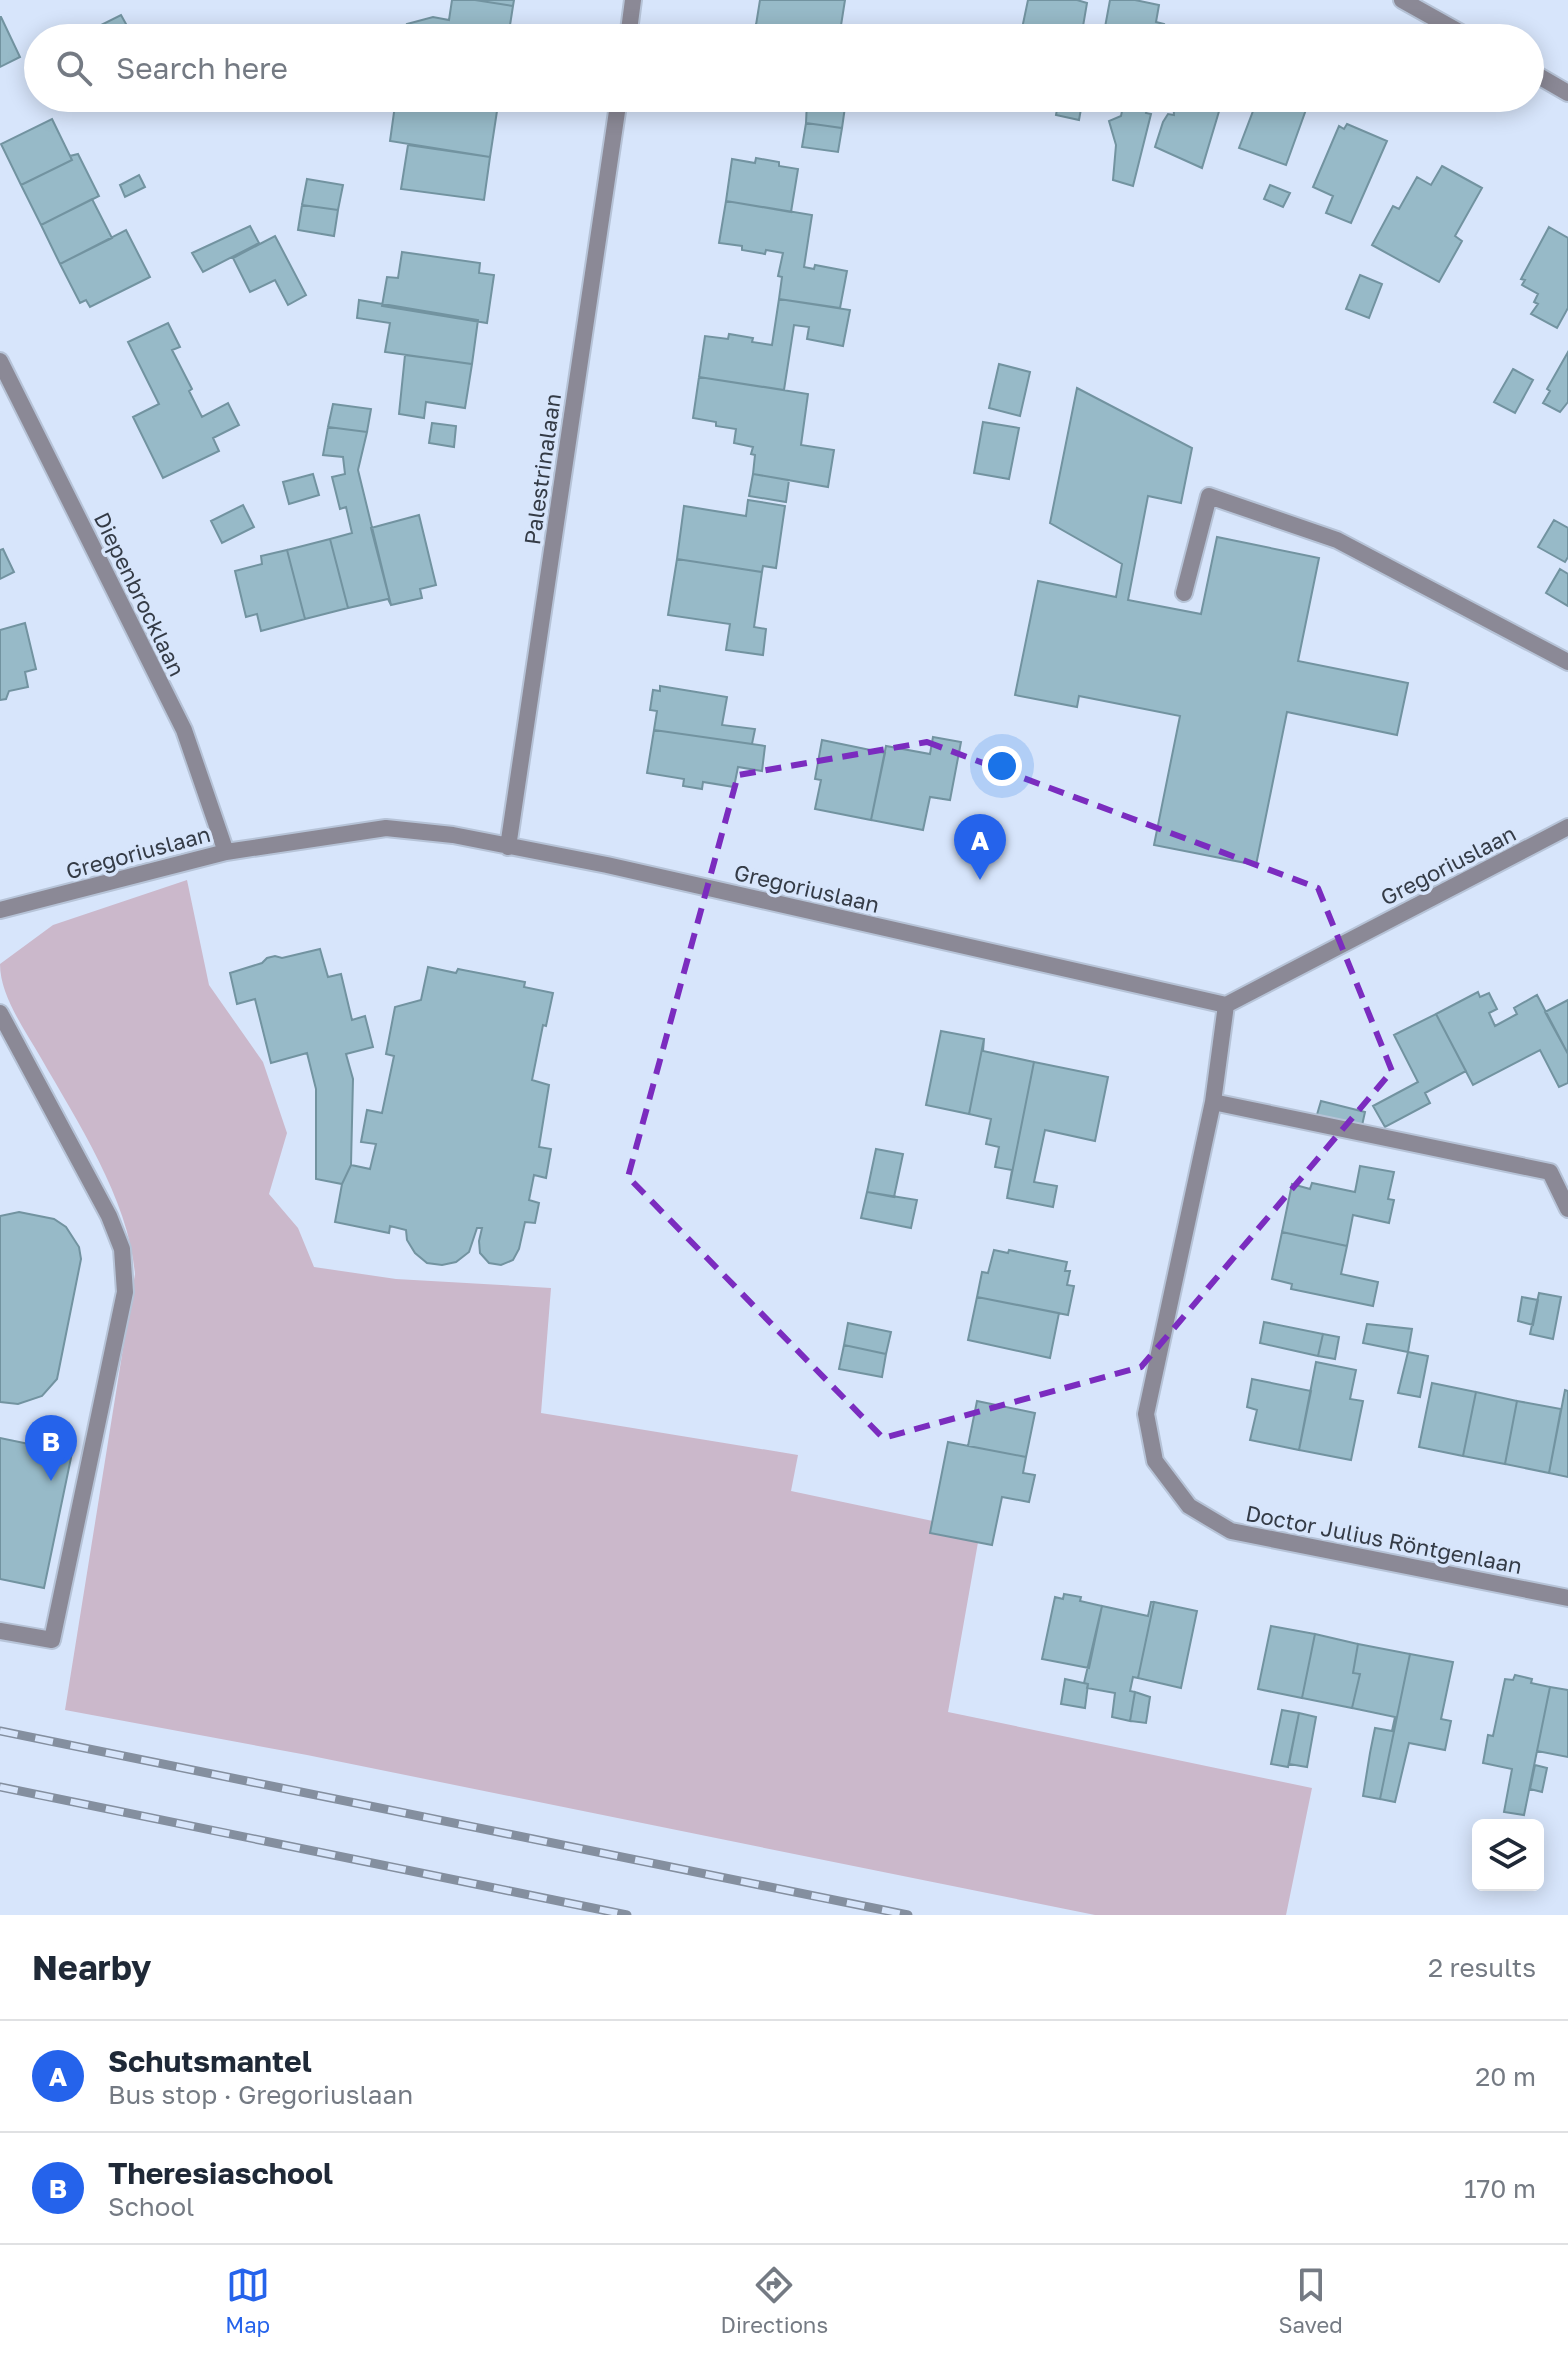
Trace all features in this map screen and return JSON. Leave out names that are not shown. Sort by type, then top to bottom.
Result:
[{"type":"street","points":[[630,24],[633,0]]},
{"type":"street","points":[[1402,0],[1445,24]]},
{"type":"street","points":[[1544,79],[1568,93]]},
{"type":"street","name":"Palestrinalaan","points":[[508,847],[617,112]]},
{"type":"street","name":"Diepenbrocklaan","points":[[0,361],[184,730],[226,852]]},
{"type":"street","points":[[1184,593],[1209,496],[1337,540],[1568,662]]},
{"type":"street","name":"Gregoriuslaan","points":[[0,910],[226,852],[386,828],[453,835],[607,865],[1226,1005],[1568,827]]},
{"type":"street","name":"Doctor Julius Röntgenlaan","points":[[1226,1005],[1213,1102],[1146,1414],[1155,1461],[1189,1506],[1231,1531],[1568,1598]]},
{"type":"street","points":[[0,1013],[109,1216],[122,1249],[125,1292],[52,1640],[0,1631]]},
{"type":"street","points":[[1213,1102],[1550,1172],[1568,1209]]},
{"type":"highlighted area","points":[[927,742],[1318,888],[1392,1071],[1141,1367],[883,1438],[628,1177],[738,775]]},
{"type":"shaded area","points":[[187,880],[209,985],[263,1062],[287,1133],[269,1194],[298,1228],[314,1267],[396,1279],[551,1288],[541,1413],[798,1455],[791,1491],[980,1531],[948,1712],[1312,1788],[1286,1915],[1095,1915],[307,1755],[65,1710],[135,1274],[131,1246],[112,1190],[85,1135],[14,1012],[4,988],[0,964],[53,925]]},
{"type":"building","points":[[452,0],[513,6],[510,24],[407,24],[433,17],[449,20]]},
{"type":"building","points":[[475,0],[514,0],[513,6]]},
{"type":"building","points":[[760,0],[845,0],[841,24],[756,24]]},
{"type":"building","points":[[1028,0],[1077,0],[1087,3],[1083,24],[1023,24]]},
{"type":"building","points":[[1110,0],[1135,0],[1159,5],[1156,22],[1164,24],[1106,24]]},
{"type":"building","points":[[121,15],[126,24],[103,24]]},
{"type":"building","points":[[0,17],[20,57],[0,67]]},
{"type":"building","points":[[394,112],[497,112],[490,157],[390,141]]},
{"type":"building","points":[[806,112],[844,112],[842,128],[806,123]]},
{"type":"building","points":[[1057,112],[1080,112],[1079,120],[1056,115]]},
{"type":"building","points":[[1122,112],[1151,114],[1133,186],[1113,180],[1116,145],[1109,121],[1121,116]]},
{"type":"building","points":[[1174,112],[1219,112],[1202,168],[1155,147],[1163,122],[1168,114],[1174,115]]},
{"type":"building","points":[[1253,112],[1305,112],[1286,165],[1239,148]]},
{"type":"building","points":[[52,119],[72,160],[21,185],[1,144]]},
{"type":"building","points":[[806,123],[842,128],[838,152],[802,147]]},
{"type":"building","points":[[1347,124],[1387,141],[1351,223],[1326,213],[1333,196],[1313,187],[1339,126],[1344,129]]},
{"type":"building","points":[[408,145],[490,157],[484,200],[401,189]]},
{"type":"building","points":[[78,154],[99,196],[41,225],[21,185],[72,160],[70,156]]},
{"type":"building","points":[[756,158],[798,169],[791,212],[726,201],[732,159],[755,163]]},
{"type":"building","points":[[1442,166],[1482,188],[1455,236],[1462,241],[1439,282],[1372,245],[1393,206],[1399,209],[1417,177],[1431,185]]},
{"type":"building","points":[[139,175],[145,187],[125,197],[120,185]]},
{"type":"building","points":[[307,179],[343,185],[338,210],[302,205]]},
{"type":"building","points":[[1270,185],[1290,193],[1283,207],[1264,199]]},
{"type":"building","points":[[92,199],[112,238],[60,264],[41,225]]},
{"type":"building","points":[[726,201],[812,215],[804,267],[814,269],[815,265],[847,271],[840,308],[779,299],[782,277],[778,276],[783,253],[766,250],[765,254],[742,250],[742,246],[719,243]]},
{"type":"building","points":[[302,205],[338,210],[334,236],[298,230]]},
{"type":"building","points":[[250,226],[259,243],[203,272],[192,253]]},
{"type":"building","points":[[1549,227],[1568,238],[1568,308],[1557,328],[1531,314],[1538,304],[1534,302],[1538,294],[1522,285],[1525,280],[1521,279]]},
{"type":"building","points":[[126,230],[150,277],[90,307],[86,300],[80,303],[60,264]]},
{"type":"building","points":[[275,236],[306,295],[288,305],[275,280],[250,292],[233,258]]},
{"type":"building","points":[[402,252],[480,263],[479,273],[494,275],[487,323],[382,306],[387,277],[398,278]]},
{"type":"building","points":[[1360,275],[1382,284],[1369,318],[1346,309]]},
{"type":"building","points":[[779,299],[850,310],[843,346],[807,339],[809,327],[794,325],[784,390],[699,377],[705,336],[728,339],[729,334],[772,345]]},
{"type":"building","points":[[359,300],[478,320],[472,364],[385,352],[390,323],[357,318]]},
{"type":"building","points":[[168,323],[180,347],[172,350],[202,417],[228,403],[239,425],[213,438],[219,451],[163,478],[133,417],[159,404],[128,342]]},
{"type":"building","points":[[1568,352],[1568,402],[1560,412],[1543,403],[1550,391],[1547,389]]},
{"type":"building","points":[[405,355],[472,364],[465,408],[426,402],[424,418],[399,414]]},
{"type":"building","points":[[999,364],[1030,372],[1020,416],[989,408]]},
{"type":"building","points":[[1513,369],[1533,380],[1515,413],[1494,402]]},
{"type":"building","points":[[699,377],[808,394],[801,445],[834,450],[828,487],[753,474],[753,447],[734,443],[736,429],[693,418]]},
{"type":"building","points":[[1077,388],[1192,448],[1181,503],[1148,496],[1128,600],[1201,614],[1217,537],[1319,558],[1298,661],[1408,683],[1397,735],[1287,712],[1256,865],[1154,845],[1180,716],[1079,696],[1077,707],[1015,695],[1038,581],[1116,597],[1122,564],[1050,523]]},
{"type":"building","points":[[333,404],[371,409],[367,432],[328,427]]},
{"type":"building","points":[[983,422],[1019,428],[1009,479],[974,473]]},
{"type":"building","points":[[432,423],[456,426],[454,447],[429,443]]},
{"type":"building","points":[[328,427],[367,432],[358,470],[391,605],[388,599],[348,608],[330,539],[352,533],[346,507],[340,509],[332,477],[345,474],[343,457],[323,455]]},
{"type":"building","points":[[313,474],[319,495],[289,504],[283,482]]},
{"type":"building","points":[[753,474],[789,480],[786,502],[749,496]]},
{"type":"building","points":[[748,500],[785,506],[776,568],[763,566],[762,572],[677,559],[684,506],[746,516]]},
{"type":"building","points":[[243,505],[254,527],[222,543],[211,521]]},
{"type":"building","points":[[419,515],[436,585],[420,589],[422,598],[391,605],[371,528]]},
{"type":"building","points":[[1554,520],[1568,528],[1568,557],[1565,562],[1538,547]]},
{"type":"building","points":[[330,539],[348,608],[305,619],[287,550]]},
{"type":"building","points":[[3,549],[14,572],[0,579],[0,550]]},
{"type":"building","points":[[287,550],[305,619],[261,631],[257,614],[246,617],[235,571],[262,564],[261,556]]},
{"type":"building","points":[[677,559],[762,572],[754,627],[766,629],[763,655],[726,650],[730,624],[668,615]]},
{"type":"building","points":[[1560,569],[1568,574],[1568,606],[1546,593]]},
{"type":"building","points":[[25,623],[36,669],[25,672],[28,687],[9,691],[6,699],[0,700],[0,630]]},
{"type":"building","points":[[660,686],[727,697],[722,725],[755,729],[752,744],[654,730],[657,711],[650,710],[653,690],[660,691]]},
{"type":"building","points":[[654,730],[765,746],[762,771],[738,767],[734,787],[703,782],[702,789],[683,786],[684,779],[647,773]]},
{"type":"building","points":[[933,737],[961,742],[950,800],[930,797],[923,830],[871,820],[886,746],[930,754]]},
{"type":"building","points":[[822,740],[885,753],[871,820],[815,809],[821,780],[815,779]]},
{"type":"building","points":[[320,949],[328,977],[341,974],[352,1020],[365,1016],[373,1047],[346,1054],[353,1079],[351,1165],[342,1184],[316,1179],[316,1089],[307,1053],[271,1063],[255,999],[237,1004],[230,973],[262,963],[267,958],[282,958]]},
{"type":"building","points":[[428,967],[456,973],[458,969],[525,982],[524,987],[553,993],[532,1080],[549,1085],[539,1147],[551,1149],[546,1178],[534,1175],[529,1200],[539,1203],[535,1223],[525,1222],[519,1249],[513,1260],[501,1265],[489,1263],[480,1253],[482,1228],[477,1228],[469,1252],[456,1262],[442,1265],[427,1263],[415,1253],[407,1240],[406,1230],[390,1226],[389,1233],[335,1222],[342,1184],[351,1165],[370,1169],[376,1144],[361,1142],[367,1110],[382,1113],[394,1056],[386,1054],[395,1007],[421,1000]]},
{"type":"building","points":[[1478,992],[1480,997],[1489,993],[1497,1009],[1489,1013],[1495,1026],[1517,1014],[1514,1008],[1537,995],[1568,1054],[1568,1083],[1559,1087],[1540,1050],[1473,1085],[1436,1014]]},
{"type":"building","points":[[1568,1000],[1568,1054],[1545,1012]]},
{"type":"building","points":[[1436,1014],[1466,1071],[1425,1093],[1430,1103],[1385,1127],[1373,1106],[1418,1082],[1394,1035]]},
{"type":"building","points":[[941,1031],[984,1039],[969,1114],[926,1105]]},
{"type":"building","points":[[984,1039],[983,1051],[1034,1062],[1007,1198],[1012,1170],[995,1167],[999,1147],[986,1144],[991,1119],[969,1114]]},
{"type":"building","points":[[1034,1062],[1108,1077],[1095,1141],[1045,1130],[1034,1182],[1057,1186],[1053,1207],[1007,1198]]},
{"type":"building","points":[[1321,1101],[1365,1112],[1361,1130],[1316,1118]]},
{"type":"building","points":[[876,1149],[903,1154],[894,1197],[867,1192]]},
{"type":"building","points":[[1360,1166],[1394,1172],[1388,1199],[1394,1200],[1389,1223],[1353,1215],[1347,1246],[1282,1232],[1292,1184],[1310,1189],[1312,1183],[1355,1192]]},
{"type":"building","points":[[867,1192],[917,1200],[911,1228],[861,1218]]},
{"type":"building","points":[[19,1212],[54,1219],[66,1227],[79,1247],[81,1259],[57,1379],[42,1396],[18,1404],[0,1402],[0,1216]]},
{"type":"building","points":[[1282,1232],[1347,1246],[1341,1274],[1378,1282],[1373,1306],[1291,1289],[1292,1284],[1272,1279]]},
{"type":"building","points":[[994,1250],[1008,1253],[1009,1250],[1067,1262],[1065,1271],[1070,1271],[1067,1285],[1074,1286],[1068,1315],[977,1297],[982,1272],[988,1273]]},
{"type":"building","points":[[1539,1293],[1561,1297],[1553,1339],[1530,1334]]},
{"type":"building","points":[[977,1297],[1059,1313],[1050,1358],[968,1340]]},
{"type":"building","points":[[1522,1297],[1538,1300],[1533,1325],[1518,1321]]},
{"type":"building","points":[[1264,1322],[1323,1334],[1318,1356],[1260,1343]]},
{"type":"building","points":[[848,1323],[891,1332],[886,1354],[844,1345]]},
{"type":"building","points":[[1367,1324],[1412,1329],[1408,1352],[1363,1343]]},
{"type":"building","points":[[1323,1334],[1339,1337],[1335,1359],[1318,1356]]},
{"type":"building","points":[[844,1345],[886,1354],[882,1377],[839,1369]]},
{"type":"building","points":[[1408,1352],[1428,1356],[1420,1397],[1398,1393]]},
{"type":"building","points":[[1316,1362],[1356,1370],[1350,1399],[1363,1401],[1351,1460],[1299,1450]]},
{"type":"building","points":[[1252,1379],[1311,1391],[1299,1450],[1250,1440],[1257,1410],[1247,1407]]},
{"type":"building","points":[[1432,1383],[1476,1392],[1463,1456],[1419,1447]]},
{"type":"building","points":[[1565,1390],[1568,1391],[1568,1477],[1549,1473]]},
{"type":"building","points":[[1476,1392],[1517,1401],[1505,1464],[1463,1456]]},
{"type":"building","points":[[977,1401],[1035,1413],[1026,1457],[968,1446]]},
{"type":"building","points":[[1517,1401],[1561,1409],[1549,1473],[1505,1464]]},
{"type":"building","points":[[0,1438],[72,1453],[44,1588],[0,1579]]},
{"type":"building","points":[[948,1442],[1026,1457],[1023,1473],[1035,1475],[1029,1502],[1002,1497],[992,1545],[930,1533]]},
{"type":"building","points":[[1064,1594],[1102,1606],[1089,1668],[1042,1659],[1055,1597],[1063,1599]]},
{"type":"building","points":[[1151,1602],[1154,1602],[1138,1678],[1133,1677],[1130,1691],[1135,1692],[1130,1721],[1112,1717],[1115,1693],[1087,1688],[1088,1684],[1084,1683],[1102,1606],[1148,1616]]},
{"type":"building","points":[[1154,1602],[1197,1611],[1181,1688],[1138,1678]]},
{"type":"building","points":[[1271,1626],[1315,1634],[1302,1698],[1258,1689]]},
{"type":"building","points":[[1315,1634],[1358,1644],[1353,1673],[1360,1674],[1352,1708],[1302,1698]]},
{"type":"building","points":[[1358,1644],[1410,1654],[1380,1799],[1363,1796],[1370,1753],[1375,1728],[1392,1731],[1395,1717],[1352,1708],[1360,1674],[1353,1673]]},
{"type":"building","points":[[1410,1654],[1453,1662],[1441,1719],[1451,1721],[1445,1750],[1409,1743],[1395,1802],[1380,1799]]},
{"type":"building","points":[[1515,1675],[1550,1687],[1524,1815],[1504,1812],[1512,1769],[1483,1763],[1488,1735],[1493,1736],[1505,1679],[1513,1680]]},
{"type":"building","points":[[1065,1679],[1088,1684],[1085,1708],[1061,1704]]},
{"type":"building","points":[[1550,1687],[1568,1690],[1568,1757],[1537,1751]]},
{"type":"building","points":[[1135,1692],[1150,1697],[1146,1723],[1130,1721]]},
{"type":"building","points":[[1282,1710],[1299,1713],[1288,1767],[1271,1764]]},
{"type":"building","points":[[1299,1713],[1316,1717],[1307,1767],[1289,1764]]},
{"type":"building","points":[[1535,1765],[1547,1768],[1542,1792],[1530,1789]]},
{"type":"railway","points":[[0,1731],[908,1915]]},
{"type":"railway","points":[[0,1787],[627,1915]]},
{"type":"place","name":"Schutsmantel","points":[[980,880]]},
{"type":"place","name":"Theresiaschool","points":[[51,1481]]}]
